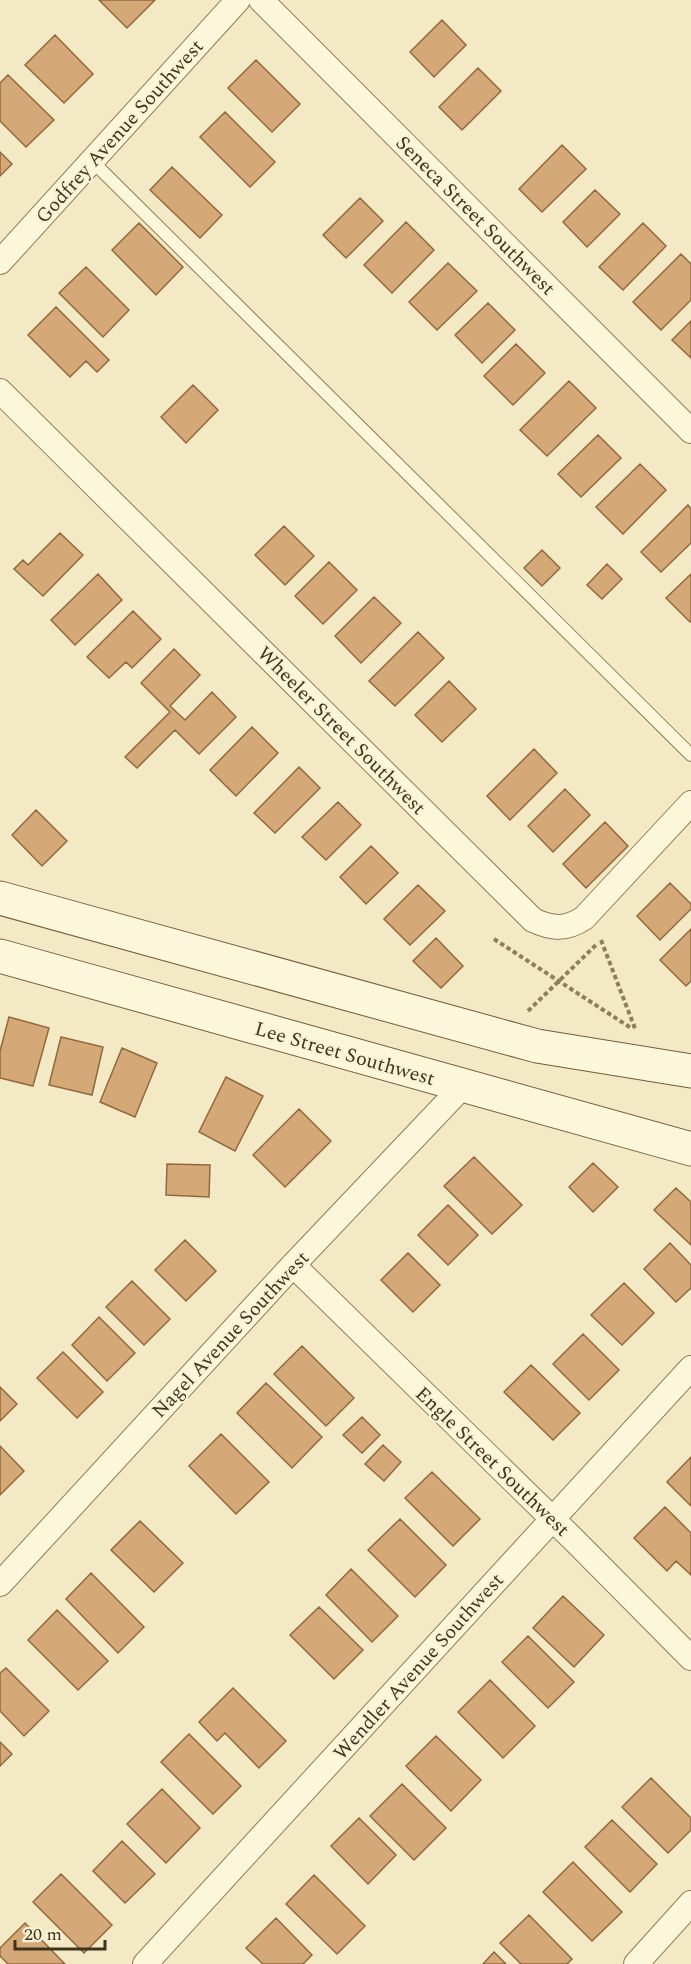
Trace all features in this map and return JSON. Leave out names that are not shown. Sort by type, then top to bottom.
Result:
[{"type":"street","name":"Godfrey Avenue Southwest","points":[[0,262],[238,0]]},
{"type":"street","name":"Seneca Street Southwest","points":[[261,0],[691,430]]},
{"type":"street","name":"Wheeler Street Southwest","points":[[0,391],[533,920],[556,928],[566,927],[584,918],[691,803]]},
{"type":"street","points":[[0,898],[537,1046],[691,1071]]},
{"type":"street","name":"Lee Street Southwest","points":[[0,956],[691,1149]]},
{"type":"street","name":"Nagel Avenue Southwest","points":[[0,1584],[293,1265],[463,1086]]},
{"type":"street","name":"Engle Street Southwest","points":[[293,1265],[691,1658]]},
{"type":"street","name":"Wendler Avenue Southwest","points":[[145,1964],[691,1368]]},
{"type":"street","points":[[636,1964],[691,1903]]},
{"type":"lane","points":[[92,161],[691,754]]},
{"type":"path","points":[[494,939],[637,1033],[601,940],[597,935]]},
{"type":"path","points":[[521,1018],[601,940]]},
{"type":"building","points":[[99,0],[155,0],[127,28]]},
{"type":"building","points":[[442,20],[466,45],[434,77],[410,52]]},
{"type":"building","points":[[55,35],[93,74],[64,103],[25,65]]},
{"type":"building","points":[[256,60],[300,104],[272,132],[228,88]]},
{"type":"building","points":[[478,68],[501,91],[462,130],[439,107]]},
{"type":"building","points":[[8,75],[54,120],[26,147],[0,121],[0,83]]},
{"type":"building","points":[[225,112],[275,162],[250,187],[200,137]]},
{"type":"building","points":[[562,145],[586,169],[542,212],[519,189]]},
{"type":"building","points":[[0,152],[12,164],[0,176]]},
{"type":"building","points":[[172,167],[222,215],[200,238],[150,190]]},
{"type":"building","points":[[595,190],[620,214],[587,247],[563,222]]},
{"type":"building","points":[[360,198],[383,221],[346,258],[323,235]]},
{"type":"building","points":[[406,222],[434,250],[392,293],[364,265]]},
{"type":"building","points":[[139,223],[183,267],[156,295],[112,250]]},
{"type":"building","points":[[643,223],[666,246],[623,290],[599,267]]},
{"type":"building","points":[[681,254],[691,264],[691,300],[661,330],[633,302]]},
{"type":"building","points":[[448,263],[477,291],[437,330],[409,302]]},
{"type":"building","points":[[86,267],[129,310],[103,337],[59,293]]},
{"type":"building","points":[[488,303],[515,330],[482,363],[455,335]]},
{"type":"building","points":[[56,307],[109,360],[97,372],[86,361],[70,377],[28,335]]},
{"type":"building","points":[[691,321],[691,358],[672,340]]},
{"type":"building","points":[[516,344],[545,373],[513,405],[484,376]]},
{"type":"building","points":[[569,381],[596,408],[547,456],[520,430]]},
{"type":"building","points":[[193,385],[218,410],[186,443],[161,417]]},
{"type":"building","points":[[598,435],[621,458],[581,497],[558,474]]},
{"type":"building","points":[[640,464],[666,490],[623,534],[596,507]]},
{"type":"building","points":[[688,505],[691,509],[691,543],[661,572],[641,552]]},
{"type":"building","points":[[284,526],[314,556],[285,585],[255,555]]},
{"type":"building","points":[[60,533],[83,555],[43,596],[14,569],[23,560],[28,565]]},
{"type":"building","points":[[542,550],[560,568],[542,586],[524,568]]},
{"type":"building","points":[[329,562],[357,590],[323,624],[295,596]]},
{"type":"building","points":[[607,564],[622,579],[602,599],[587,585]]},
{"type":"building","points":[[98,574],[122,600],[75,645],[51,620]]},
{"type":"building","points":[[691,574],[691,621],[690,622],[666,598]]},
{"type":"building","points":[[374,597],[401,623],[361,663],[335,636]]},
{"type":"building","points":[[133,611],[161,639],[132,668],[126,662],[109,678],[87,657]]},
{"type":"building","points":[[418,632],[444,658],[395,706],[369,681]]},
{"type":"building","points":[[174,649],[200,675],[170,706],[185,720],[212,692],[236,717],[199,754],[175,730],[137,768],[125,757],[170,712],[141,683]]},
{"type":"building","points":[[449,681],[476,709],[442,742],[415,715]]},
{"type":"building","points":[[252,727],[278,753],[236,796],[210,770]]},
{"type":"building","points":[[534,749],[557,773],[510,820],[487,796]]},
{"type":"building","points":[[299,767],[320,788],[275,833],[254,813]]},
{"type":"building","points":[[565,789],[590,815],[553,852],[528,826]]},
{"type":"building","points":[[338,802],[361,825],[326,860],[302,837]]},
{"type":"building","points":[[36,810],[67,841],[42,866],[12,835]]},
{"type":"building","points":[[605,822],[628,846],[586,888],[563,864]]},
{"type":"building","points":[[371,846],[398,873],[366,904],[340,877]]},
{"type":"building","points":[[670,883],[691,904],[691,909],[660,940],[637,916]]},
{"type":"building","points":[[418,885],[445,911],[410,945],[384,919]]},
{"type":"building","points":[[691,929],[691,981],[686,986],[660,960]]},
{"type":"building","points":[[436,938],[463,966],[441,988],[413,961]]},
{"type":"building","points":[[9,1017],[49,1028],[33,1086],[0,1078],[0,1051]]},
{"type":"building","points":[[61,1037],[103,1047],[92,1095],[49,1085]]},
{"type":"building","points":[[122,1048],[157,1063],[135,1117],[100,1102]]},
{"type":"building","points":[[226,1077],[263,1096],[235,1151],[199,1132]]},
{"type":"building","points":[[299,1109],[331,1141],[285,1187],[253,1155]]},
{"type":"building","points":[[474,1157],[522,1205],[492,1234],[444,1186]]},
{"type":"building","points":[[593,1163],[618,1187],[593,1212],[569,1187]]},
{"type":"building","points":[[167,1164],[210,1165],[209,1197],[166,1195]]},
{"type":"building","points":[[676,1188],[691,1202],[691,1245],[654,1210]]},
{"type":"building","points":[[448,1205],[478,1235],[448,1265],[418,1235]]},
{"type":"building","points":[[185,1240],[216,1271],[186,1301],[155,1270]]},
{"type":"building","points":[[670,1243],[691,1265],[691,1288],[676,1302],[644,1269]]},
{"type":"building","points":[[408,1253],[440,1285],[413,1312],[381,1280]]},
{"type":"building","points":[[132,1281],[170,1319],[144,1345],[106,1307]]},
{"type":"building","points":[[624,1283],[654,1313],[622,1345],[591,1315]]},
{"type":"building","points":[[99,1317],[135,1353],[107,1381],[72,1345]]},
{"type":"building","points":[[583,1334],[619,1370],[589,1400],[553,1364]]},
{"type":"building","points":[[302,1346],[354,1398],[326,1426],[274,1374]]},
{"type":"building","points":[[63,1352],[103,1392],[77,1418],[37,1378]]},
{"type":"building","points":[[531,1365],[580,1413],[553,1440],[504,1392]]},
{"type":"building","points":[[266,1383],[322,1437],[292,1468],[237,1413]]},
{"type":"building","points":[[0,1387],[17,1404],[0,1421]]},
{"type":"building","points":[[362,1417],[380,1435],[362,1453],[343,1435]]},
{"type":"building","points":[[221,1434],[269,1482],[236,1514],[189,1466]]},
{"type":"building","points":[[383,1445],[401,1462],[384,1481],[365,1464]]},
{"type":"building","points":[[0,1446],[24,1471],[0,1495]]},
{"type":"building","points":[[691,1457],[691,1506],[667,1482]]},
{"type":"building","points":[[432,1472],[480,1519],[453,1546],[405,1498]]},
{"type":"building","points":[[665,1507],[691,1533],[691,1575],[676,1561],[667,1571],[634,1538]]},
{"type":"building","points":[[400,1519],[446,1565],[415,1597],[368,1550]]},
{"type":"building","points":[[140,1521],[183,1563],[154,1592],[111,1550]]},
{"type":"building","points":[[351,1569],[398,1616],[372,1642],[326,1595]]},
{"type":"building","points":[[91,1573],[144,1627],[118,1653],[66,1599]]},
{"type":"building","points":[[563,1596],[604,1635],[574,1667],[533,1628]]},
{"type":"building","points":[[319,1607],[363,1650],[334,1679],[290,1635]]},
{"type":"building","points":[[57,1610],[108,1661],[78,1690],[28,1640]]},
{"type":"building","points":[[528,1636],[574,1682],[548,1708],[502,1662]]},
{"type":"building","points":[[6,1668],[49,1711],[24,1736],[0,1711],[0,1673]]},
{"type":"building","points":[[490,1680],[535,1726],[503,1758],[458,1712]]},
{"type":"building","points":[[233,1688],[286,1741],[259,1768],[225,1733],[217,1741],[199,1722]]},
{"type":"building","points":[[189,1734],[241,1786],[213,1814],[161,1762]]},
{"type":"building","points":[[436,1736],[481,1780],[451,1811],[406,1766]]},
{"type":"building","points":[[0,1742],[12,1754],[0,1766]]},
{"type":"building","points":[[651,1778],[691,1818],[691,1830],[668,1853],[622,1807]]},
{"type":"building","points":[[402,1784],[446,1828],[414,1860],[370,1816]]},
{"type":"building","points":[[162,1789],[200,1828],[166,1863],[127,1824]]},
{"type":"building","points":[[359,1818],[396,1855],[368,1884],[331,1846]]},
{"type":"building","points":[[612,1820],[657,1864],[630,1892],[585,1847]]},
{"type":"building","points":[[122,1841],[155,1874],[125,1903],[93,1871]]},
{"type":"building","points":[[573,1862],[622,1912],[592,1941],[543,1892]]},
{"type":"building","points":[[61,1874],[112,1925],[84,1953],[33,1902]]},
{"type":"building","points":[[314,1875],[365,1926],[337,1954],[286,1904]]},
{"type":"building","points":[[529,1915],[572,1959],[567,1964],[521,1964],[500,1943]]},
{"type":"building","points":[[276,1918],[312,1955],[303,1964],[263,1964],[246,1948]]},
{"type":"building","points":[[25,1923],[65,1964],[8,1964],[0,1956],[0,1948]]},
{"type":"building","points":[[494,1952],[506,1964],[483,1964]]}]
